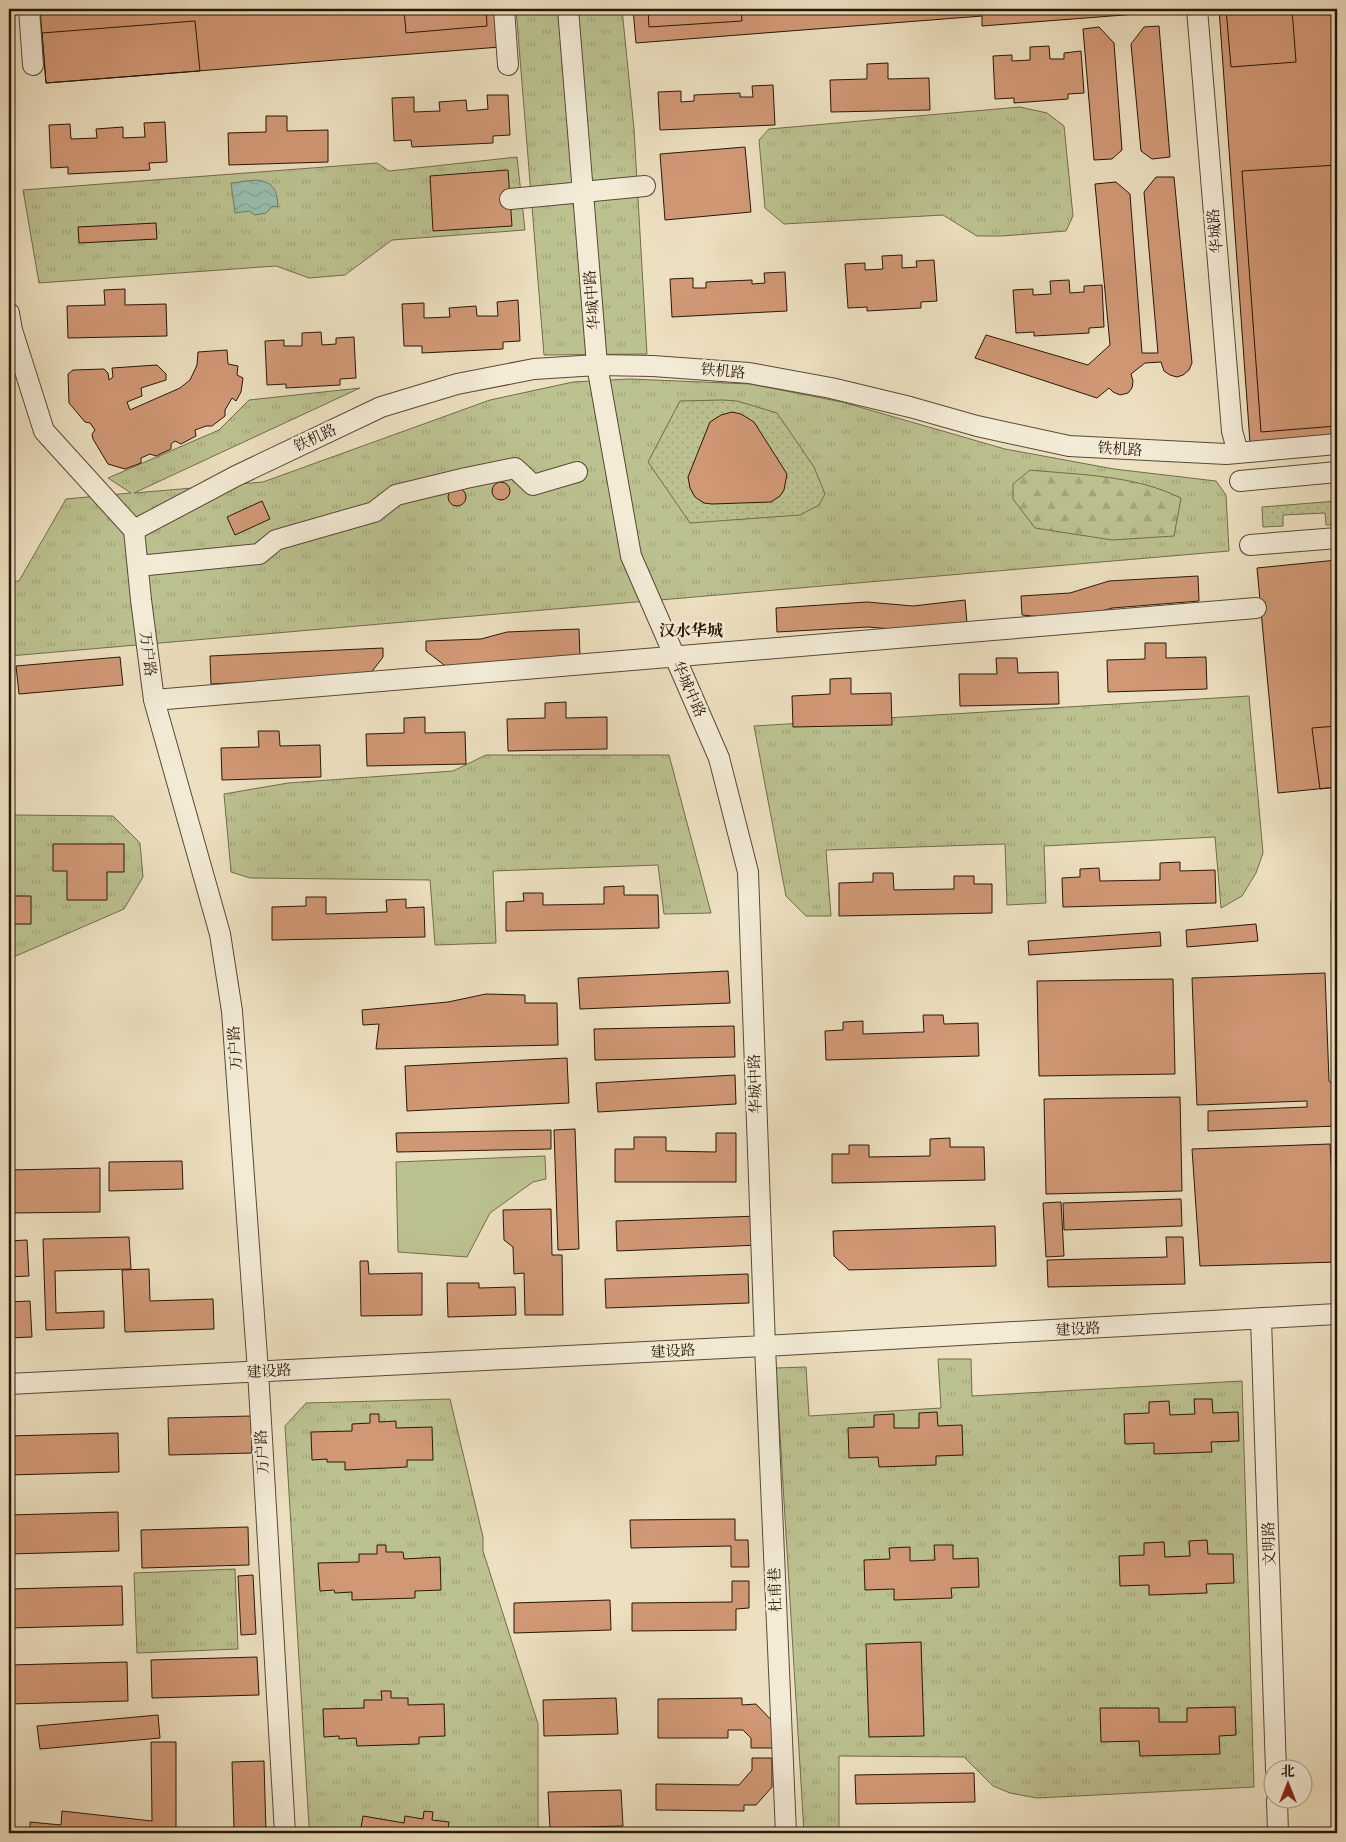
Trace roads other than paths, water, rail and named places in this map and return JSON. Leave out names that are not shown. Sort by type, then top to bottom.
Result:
[{"type":"street","points":[[30,9],[33,65]]},
{"type":"street","points":[[504,9],[508,65]]},
{"type":"street","name":"华城中路","points":[[568,9],[597,365],[631,556],[719,758],[748,872],[765,1346]]},
{"type":"street","name":"华城路","points":[[1197,9],[1214,149],[1232,431],[1238,453]]},
{"type":"street","points":[[510,199],[645,186]]},
{"type":"street","points":[[9,313],[12,330],[44,431],[134,530]]},
{"type":"street","name":"铁机路","points":[[134,530],[236,476],[381,407],[457,384],[524,371],[597,365],[653,366],[749,373],[831,388],[910,407],[977,426],[1069,446],[1226,454],[1337,444]]},
{"type":"street","points":[[138,566],[259,554],[276,540],[374,512],[396,495],[466,478],[515,468],[533,485],[577,472]]},
{"type":"street","points":[[1240,481],[1337,472]]},
{"type":"street","name":"万户路","points":[[134,530],[154,700],[220,934],[232,1011],[258,1371],[285,1833]]},
{"type":"street","points":[[1250,545],[1337,538]]},
{"type":"street","points":[[154,700],[1256,608]]},
{"type":"street","name":"建设路","points":[[9,1384],[765,1346],[1337,1314]]},
{"type":"street","name":"文明路","points":[[1261,1319],[1276,1760]]},
{"type":"street","name":"杜甫巷","points":[[765,1346],[786,1833]]},
{"type":"street","points":[[1277,1810],[1278,1833]]},
{"type":"water","points":[[256,180],[271,185],[277,196],[278,207],[273,206],[266,213],[255,215],[249,211],[235,213],[231,183]]},
{"type":"district","name":"汉水华城","points":[[691,630]]}]
